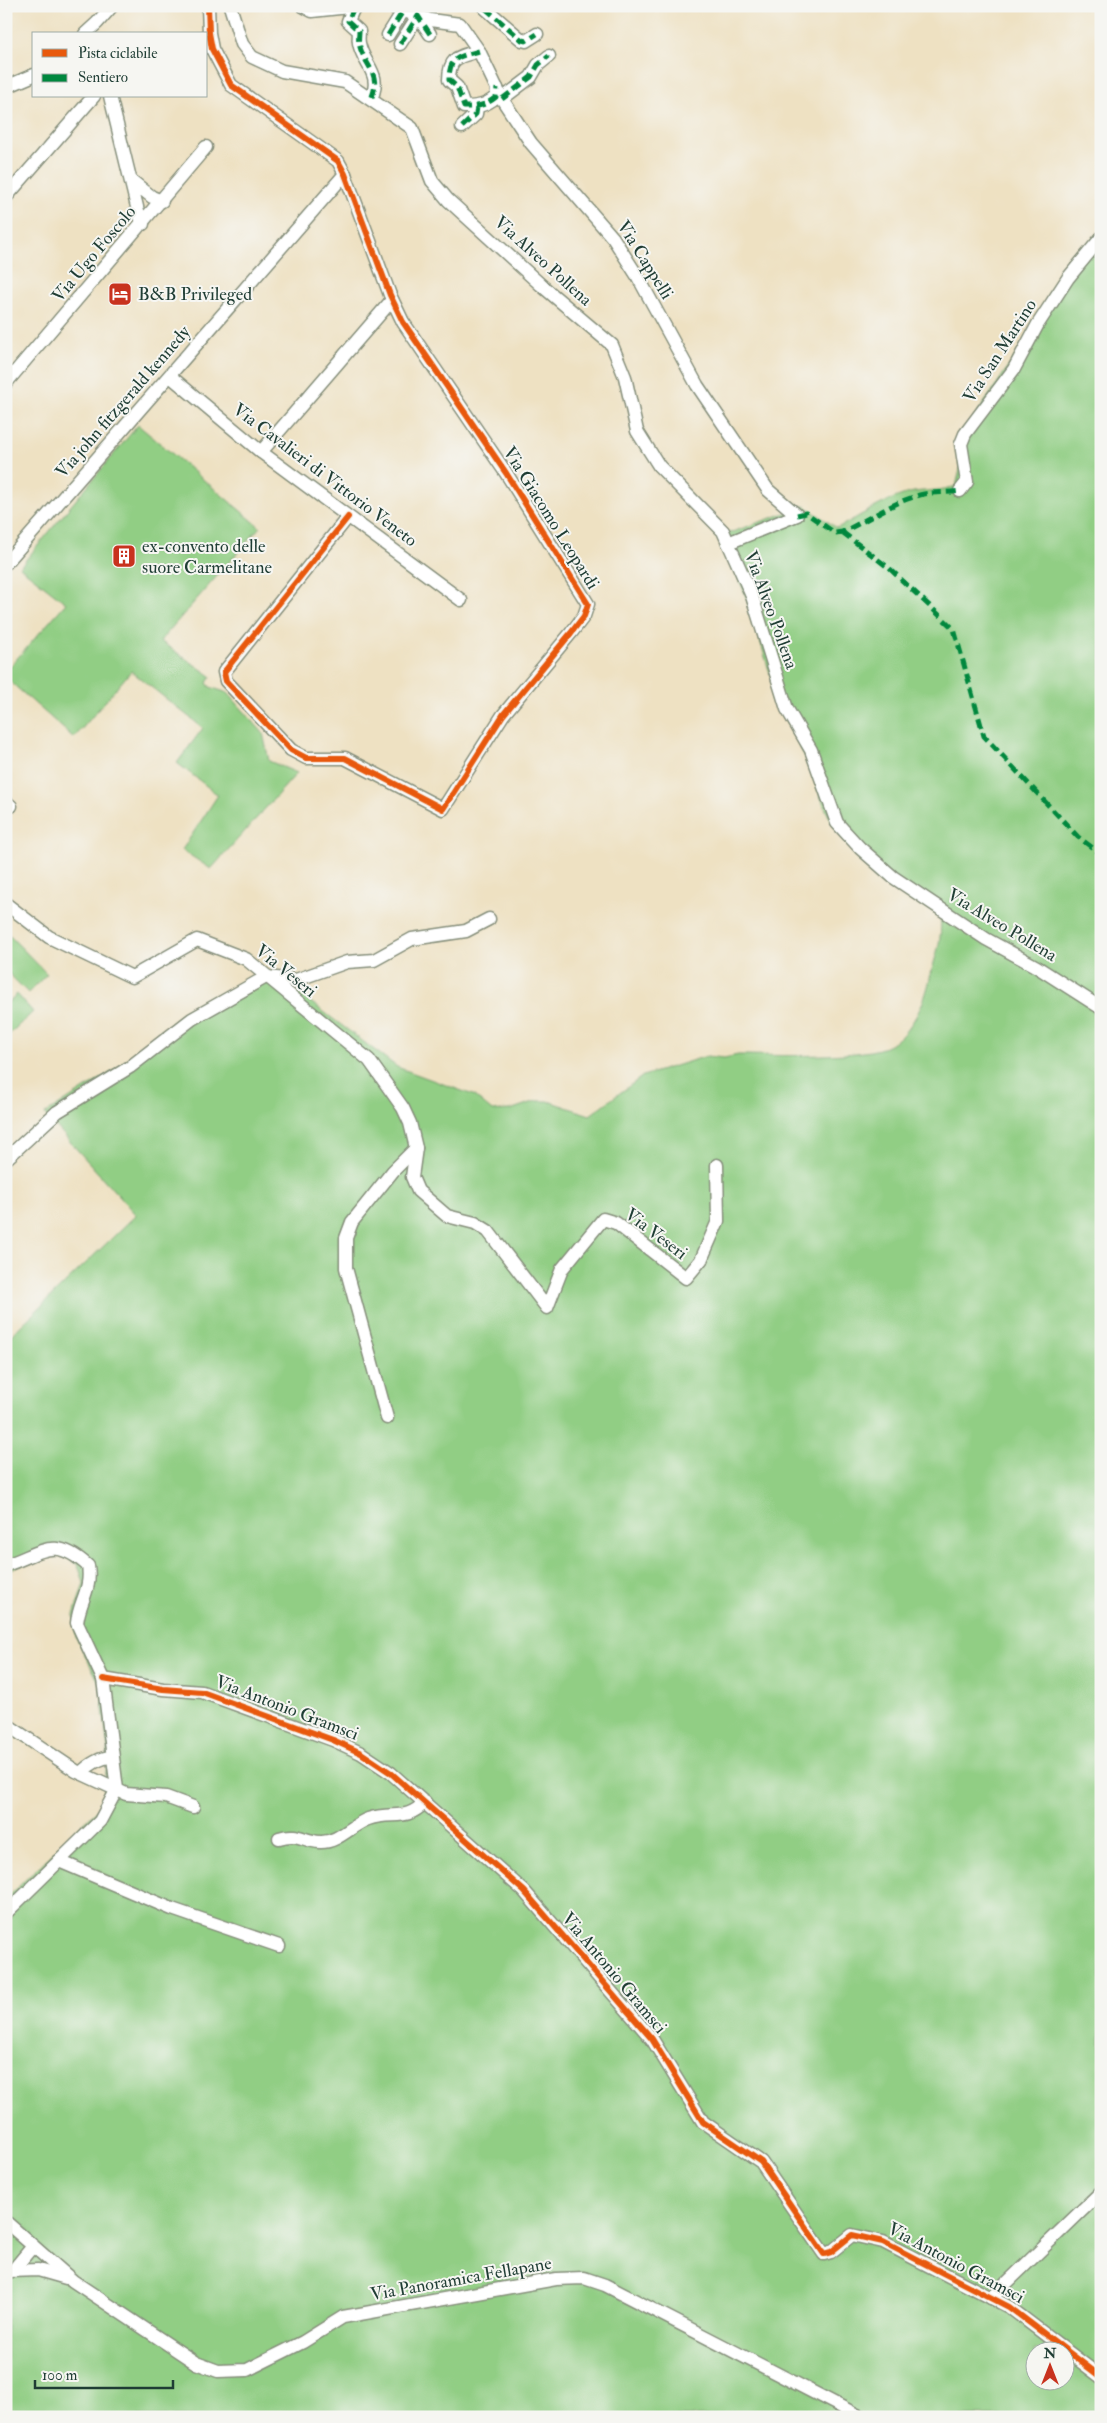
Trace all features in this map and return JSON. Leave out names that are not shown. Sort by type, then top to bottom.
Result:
[{"type":"street","points":[[98,29],[112,6]]},
{"type":"street","name":"Via Giacomo Leopardi","points":[[208,6],[209,34],[212,49],[231,85],[338,161],[345,174],[402,322],[506,473],[588,604],[584,616],[571,633],[503,715],[443,809],[345,758],[306,758],[291,750],[226,682],[224,672],[348,517]]},
{"type":"street","name":"Via Alveo Pollena","points":[[230,6],[242,44],[252,57],[282,71],[345,82],[412,128],[432,181],[448,200],[541,285],[612,345],[625,377],[637,431],[659,466],[723,531],[752,596],[787,708],[811,750],[838,823],[860,848],[893,877],[986,939],[1037,967],[1101,1008]]},
{"type":"street","points":[[303,6],[312,11],[358,6]]},
{"type":"street","name":"Via Cappelli","points":[[390,6],[430,20],[460,24],[479,51],[500,94],[531,143],[613,238],[638,277],[697,385],[768,490],[798,515],[728,543]]},
{"type":"street","points":[[354,7],[348,21],[359,31],[358,42],[375,80],[375,87],[370,99]]},
{"type":"street","points":[[485,8],[522,40],[526,41],[537,34]]},
{"type":"street","points":[[388,35],[403,11]]},
{"type":"street","points":[[400,44],[418,16],[430,34]]},
{"type":"street","points":[[479,51],[458,58],[449,68],[449,80],[457,87],[464,107],[477,107],[488,104],[500,94],[532,77],[538,65],[549,56]]},
{"type":"street","points":[[6,87],[32,75]]},
{"type":"street","points":[[6,197],[92,98]]},
{"type":"street","points":[[111,98],[138,212],[143,224]]},
{"type":"street","points":[[462,128],[476,114],[477,107]]},
{"type":"street","name":"Via Ugo Foscolo","points":[[6,383],[143,224],[206,147]]},
{"type":"street","name":"Via john fitzgerald kennedy","points":[[6,563],[345,174]]},
{"type":"street","points":[[132,181],[152,197],[162,200]]},
{"type":"street","name":"Via San Martino","points":[[960,491],[966,482],[961,444],[965,434],[1014,369],[1038,324],[1068,278],[1101,238]]},
{"type":"street","points":[[262,452],[392,300]]},
{"type":"street","name":"Via Cavalieri di Vittorio Veneto","points":[[170,376],[262,452],[461,600]]},
{"type":"street","name":"Via Veseri","points":[[6,904],[49,937],[132,977],[197,940],[246,959],[369,1060],[403,1108],[416,1148],[412,1177],[418,1191],[447,1216],[475,1223],[488,1231],[546,1308],[562,1269],[603,1219],[616,1223],[686,1278],[701,1260],[718,1221],[717,1165]]},
{"type":"street","points":[[8,1155],[58,1112],[130,1067],[192,1019],[266,977],[296,980],[347,962],[374,960],[412,939],[466,931],[489,918]]},
{"type":"street","points":[[387,1418],[346,1268],[346,1238],[352,1222],[393,1171],[416,1148]]},
{"type":"street","points":[[6,1564],[36,1552],[60,1548],[75,1554],[88,1566],[89,1583],[78,1614],[77,1623],[103,1680],[117,1789],[100,1821],[6,1914]]},
{"type":"street","name":"Via Antonio Gramsci","points":[[103,1680],[163,1689],[202,1692],[333,1740],[361,1753],[384,1768],[425,1802],[524,1891],[652,2039],[703,2122],[761,2162],[824,2254],[830,2252],[852,2236],[862,2236],[883,2242],[1009,2307],[1101,2377]]},
{"type":"street","points":[[6,1724],[81,1773],[117,1789],[138,1796],[166,1797],[193,1807]]},
{"type":"street","points":[[81,1773],[86,1767],[107,1757],[112,1757]]},
{"type":"street","points":[[280,1838],[293,1834],[321,1842],[345,1833],[372,1817],[410,1815],[425,1802]]},
{"type":"street","points":[[59,1861],[172,1909],[279,1946]]},
{"type":"street","points":[[991,2298],[1101,2192]]},
{"type":"street","points":[[6,2222],[73,2281]]},
{"type":"street","points":[[8,2272],[14,2269],[33,2246]]},
{"type":"street","points":[[8,2272],[38,2270],[73,2281]]},
{"type":"street","name":"Via Panoramica Fellapane","points":[[73,2281],[196,2363],[218,2371],[246,2370],[303,2342],[343,2317],[556,2280],[584,2278],[604,2285],[861,2417]]},
{"type":"green space","points":[[1089,245],[1101,257],[1101,2417],[6,2417],[6,1899],[103,1804],[108,1750],[100,1684],[76,1637],[74,1615],[84,1583],[78,1565],[62,1554],[39,1557],[6,1571],[6,1340],[136,1215],[45,1114],[134,1058],[186,1010],[243,984],[280,979],[397,1067],[473,1095],[492,1111],[510,1110],[536,1101],[548,1101],[590,1115],[643,1076],[707,1056],[724,1058],[738,1055],[794,1056],[840,1054],[878,1049],[890,1045],[911,1024],[925,996],[940,940],[940,914],[865,862],[844,840],[833,824],[784,714],[748,602],[730,558],[718,537],[805,506],[837,528],[904,494],[956,486],[961,466],[959,441]]},
{"type":"green space","points":[[138,425],[260,527],[160,641],[211,676],[207,683],[210,687],[228,693],[263,733],[269,761],[297,773],[211,869],[182,850],[218,795],[177,763],[203,728],[131,671],[74,738],[6,678],[6,671],[66,603],[20,567]]},
{"type":"green space","points":[[10,936],[47,974],[28,993],[6,971],[6,940]]},
{"type":"green space","points":[[17,994],[33,1012],[6,1037],[6,1004]]},
{"type":"marked path","points":[[354,7],[348,21],[359,31],[361,51],[374,76],[374,90],[371,99]]},
{"type":"marked path","points":[[485,8],[522,40],[526,41],[537,34]]},
{"type":"marked path","points":[[388,35],[403,11]]},
{"type":"marked path","points":[[400,44],[418,16],[430,34]]},
{"type":"marked path","points":[[479,51],[456,59],[451,66],[449,80],[457,87],[464,107],[477,106],[488,102],[496,97],[497,88]]},
{"type":"marked path","points":[[502,99],[531,77],[538,65],[549,56]]},
{"type":"marked path","points":[[462,127],[476,114],[477,107]]},
{"type":"marked path","points":[[797,515],[806,513],[835,533],[842,532],[893,505],[914,497],[929,493],[960,491]]},
{"type":"marked path","points":[[842,532],[889,568],[954,629],[984,736],[1078,837],[1101,854]]},
{"type":"cycle path","points":[[208,6],[209,33],[212,49],[231,85],[338,161],[345,174],[390,295],[403,322],[506,473],[588,604],[584,616],[571,633],[503,715],[443,809],[345,758],[306,758],[291,750],[226,681],[224,672],[348,517]]},
{"type":"cycle path","points":[[103,1679],[163,1689],[202,1692],[333,1740],[361,1753],[391,1773],[524,1891],[652,2039],[703,2122],[761,2162],[824,2254],[831,2252],[852,2235],[883,2242],[1009,2307],[1101,2377]]},
{"type":"place","name":"B&B Privileged","points":[[120,294]]},
{"type":"place","name":"ex-convento delle suore Carmelitane","points":[[124,556]]}]
